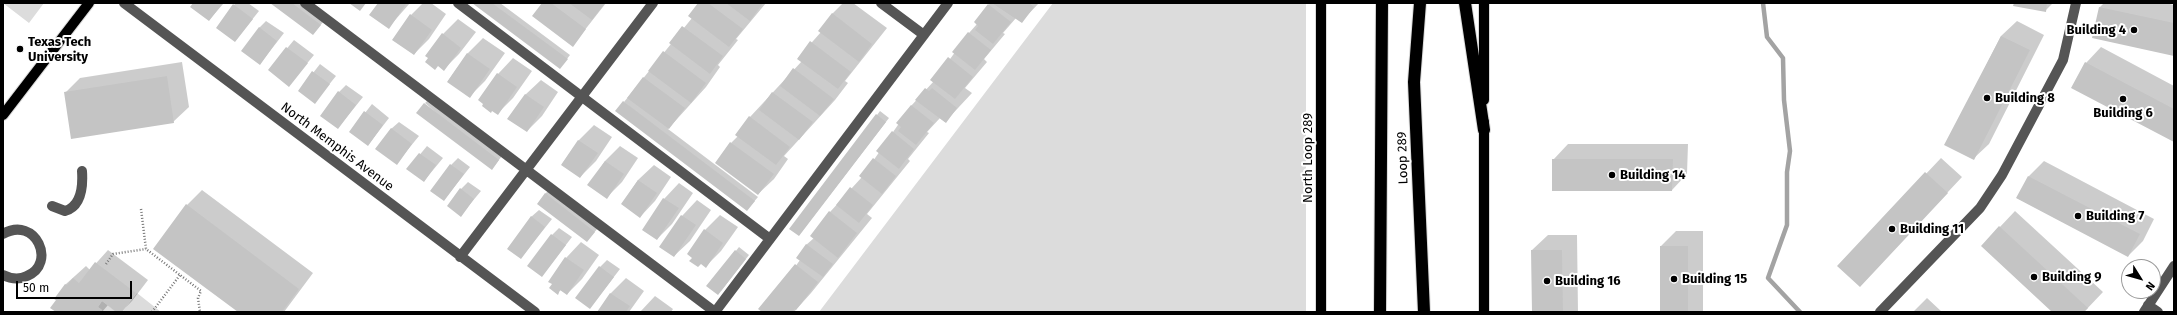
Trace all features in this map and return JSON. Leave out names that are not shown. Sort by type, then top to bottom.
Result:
[{"type":"highway","name":"Loop 289","points":[[1380,312],[1382,3]]},
{"type":"highway","name":"Loop 289","points":[[1420,3],[1414,82],[1424,312]]},
{"type":"highway","points":[[1465,3],[1484,130]]},
{"type":"main road","points":[[3,115],[89,3]]},
{"type":"main road","name":"North Loop 289","points":[[1321,3],[1321,312]]},
{"type":"main road","points":[[1484,3],[1484,312]]},
{"type":"street","name":"North Memphis Avenue","points":[[124,3],[535,312]]},
{"type":"street","points":[[305,3],[715,312],[948,3]]},
{"type":"street","points":[[458,3],[770,239]]},
{"type":"street","points":[[460,257],[653,3]]},
{"type":"street","points":[[881,3],[924,35]]},
{"type":"street","points":[[1880,312],[1980,208],[2002,175],[2063,60],[2076,3]]},
{"type":"street","points":[[52,206],[65,211],[70,209],[83,190],[82,171]]},
{"type":"street","points":[[3,233],[17,229],[31,234],[37,240],[42,255],[36,270],[30,275],[14,279],[3,275]]},
{"type":"street","points":[[2158,312],[2146,308],[2174,266]]},
{"type":"path","points":[[141,209],[146,249],[201,291],[198,303],[200,312]]},
{"type":"path","points":[[106,264],[113,254],[146,249]]},
{"type":"path","points":[[152,312],[180,275]]},
{"type":"shaded area","points":[[3,3],[44,3],[29,23]]},
{"type":"shaded area","points":[[1053,3],[1306,3],[1306,312],[819,312]]},
{"type":"shaded area","points":[[137,293],[161,312],[122,312]]},
{"type":"shaded area","points":[[102,301],[117,312],[101,312],[102,310],[98,307]]},
{"type":"building","points":[[193,3],[223,3],[209,21],[190,7]]},
{"type":"building","points":[[270,3],[292,3],[321,25],[313,35]]},
{"type":"building","points":[[349,3],[366,3],[360,11]]},
{"type":"building","points":[[378,3],[406,4],[389,29],[369,15]]},
{"type":"building","points":[[472,3],[492,3],[568,59],[560,69]]},
{"type":"building","points":[[542,3],[551,3],[586,29],[573,47],[532,16]]},
{"type":"building","points":[[569,3],[605,3],[592,20]]},
{"type":"building","points":[[698,3],[708,3],[743,29],[729,47],[688,16]]},
{"type":"building","points":[[726,3],[763,3],[750,21]]},
{"type":"building","points":[[992,3],[1029,3],[1034,7],[1022,23]]},
{"type":"building","points":[[2014,3],[2047,3],[2046,12],[2013,6]]},
{"type":"building","points":[[233,4],[253,19],[235,42],[216,28]]},
{"type":"building","points":[[988,4],[1011,22],[993,44],[975,30],[978,26],[974,22]]},
{"type":"building","name":"Building 4","points":[[2099,7],[2174,23],[2174,56],[2092,38]]},
{"type":"building","points":[[832,13],[872,44],[859,62],[818,31]]},
{"type":"building","points":[[410,14],[432,30],[414,55],[392,40]]},
{"type":"building","points":[[682,26],[723,56],[710,74],[669,43]]},
{"type":"building","points":[[259,27],[277,41],[260,65],[241,51]]},
{"type":"building","points":[[968,32],[991,50],[975,70],[952,52]]},
{"type":"building","points":[[442,33],[461,48],[444,71],[438,66],[435,70],[425,62],[428,58],[425,56]]},
{"type":"building","name":"Building 8","points":[[2001,36],[2030,50],[1974,160],[1944,145]]},
{"type":"building","points":[[810,41],[851,72],[838,89],[797,59]]},
{"type":"building","points":[[286,47],[308,63],[289,87],[268,70]]},
{"type":"building","points":[[663,51],[706,83],[691,103],[648,71]]},
{"type":"building","points":[[467,53],[490,69],[470,98],[447,82]]},
{"type":"building","points":[[948,57],[973,77],[955,99],[930,80]]},
{"type":"building","name":"Building 6","points":[[2085,62],[2174,109],[2174,142],[2071,88]]},
{"type":"building","points":[[793,68],[834,99],[820,116],[780,86]]},
{"type":"building","points":[[312,71],[330,84],[315,104],[298,91]]},
{"type":"building","points":[[497,73],[517,87],[498,115],[492,111],[491,113],[482,106],[483,104],[478,100]]},
{"type":"building","points":[[167,76],[174,123],[71,139],[64,92]]},
{"type":"building","points":[[643,77],[685,108],[669,129],[627,98]]},
{"type":"building","points":[[925,88],[929,91],[932,88],[957,108],[946,123],[915,100]]},
{"type":"building","points":[[338,91],[356,105],[338,129],[320,116]]},
{"type":"building","points":[[772,92],[813,122],[799,140],[759,110]]},
{"type":"building","points":[[525,94],[544,107],[527,132],[507,119]]},
{"type":"building","points":[[623,101],[755,201],[747,211],[615,111]]},
{"type":"building","points":[[424,103],[499,160],[492,170],[416,113]]},
{"type":"building","points":[[911,105],[934,123],[916,145],[898,131],[901,127],[896,123]]},
{"type":"building","points":[[364,111],[383,125],[368,146],[349,132]]},
{"type":"building","points":[[876,114],[886,122],[799,236],[789,229]]},
{"type":"building","points":[[749,116],[790,147],[776,165],[735,135]]},
{"type":"building","points":[[391,128],[412,144],[397,165],[375,149]]},
{"type":"building","points":[[892,131],[914,149],[899,169],[876,151]]},
{"type":"building","points":[[578,140],[598,153],[580,178],[561,165]]},
{"type":"building","points":[[730,142],[774,174],[758,195],[715,163]]},
{"type":"building","points":[[419,153],[436,165],[424,182],[406,169]]},
{"type":"building","points":[[873,158],[896,176],[882,194],[859,176]]},
{"type":"building","name":"Building 14","points":[[1552,159],[1673,159],[1672,191],[1552,191]]},
{"type":"building","points":[[605,161],[624,174],[607,199],[587,185]]},
{"type":"building","points":[[450,164],[464,174],[444,201],[430,191]]},
{"type":"building","name":"Building 11","points":[[1925,172],[1948,193],[1860,287],[1837,266]]},
{"type":"building","name":"Building 7","points":[[2028,176],[2140,234],[2128,257],[2016,198]]},
{"type":"building","points":[[638,180],[657,193],[640,218],[621,204]]},
{"type":"building","points":[[850,187],[873,205],[859,223],[836,205]]},
{"type":"building","points":[[460,188],[474,199],[461,217],[447,206]]},
{"type":"building","points":[[545,193],[595,232],[587,242],[537,204]]},
{"type":"building","points":[[663,198],[679,208],[657,240],[642,230]]},
{"type":"building","points":[[186,204],[299,289],[282,312],[238,312],[153,249]]},
{"type":"building","points":[[829,211],[857,233],[838,258],[810,236]]},
{"type":"building","points":[[681,215],[696,225],[674,257],[659,247]]},
{"type":"building","points":[[531,216],[545,227],[521,259],[507,249]]},
{"type":"building","name":"Building 9","points":[[1999,226],[2088,308],[2084,312],[2052,312],[1981,246]]},
{"type":"building","points":[[704,229],[723,243],[706,268],[701,264],[698,267],[689,261],[692,258],[687,254]]},
{"type":"building","points":[[551,234],[566,245],[542,277],[527,266]]},
{"type":"building","points":[[806,244],[833,264],[823,277],[796,258]]},
{"type":"building","name":"Building 15","points":[[1660,246],[1688,246],[1688,312],[1660,312]]},
{"type":"building","points":[[735,250],[746,259],[718,295],[706,286]]},
{"type":"building","name":"Building 16","points":[[1531,250],[1562,250],[1563,312],[1532,312]]},
{"type":"building","points":[[565,257],[584,270],[567,295],[560,290],[558,295],[549,288],[552,284],[548,282]]},
{"type":"building","points":[[95,262],[136,293],[122,312],[116,312],[102,301],[98,307],[102,310],[101,312],[56,312],[50,308],[56,300],[54,299],[65,284],[67,285],[73,278],[79,283]]},
{"type":"building","points":[[795,264],[818,282],[796,310],[795,309],[792,312],[762,312],[758,309]]},
{"type":"building","points":[[599,266],[614,277],[590,309],[575,298]]},
{"type":"building","points":[[610,293],[630,306],[626,312],[597,312]]},
{"type":"waterway","points":[[1763,3],[1767,37],[1783,58],[1784,100],[1790,151],[1787,172],[1787,225],[1768,278],[1800,312]]},
{"type":"place","name":"Building 4","points":[[2134,30]]},
{"type":"place","name":"Texas Tech University","points":[[20,49]]},
{"type":"place","name":"Building 8","points":[[1987,98]]},
{"type":"place","name":"Building 6","points":[[2123,99]]},
{"type":"place","name":"Building 14","points":[[1612,175]]},
{"type":"place","name":"Building 7","points":[[2078,216]]},
{"type":"place","name":"Building 11","points":[[1892,229]]},
{"type":"place","name":"Building 9","points":[[2034,277]]},
{"type":"place","name":"Building 15","points":[[1674,279]]},
{"type":"place","name":"Building 16","points":[[1547,281]]}]
